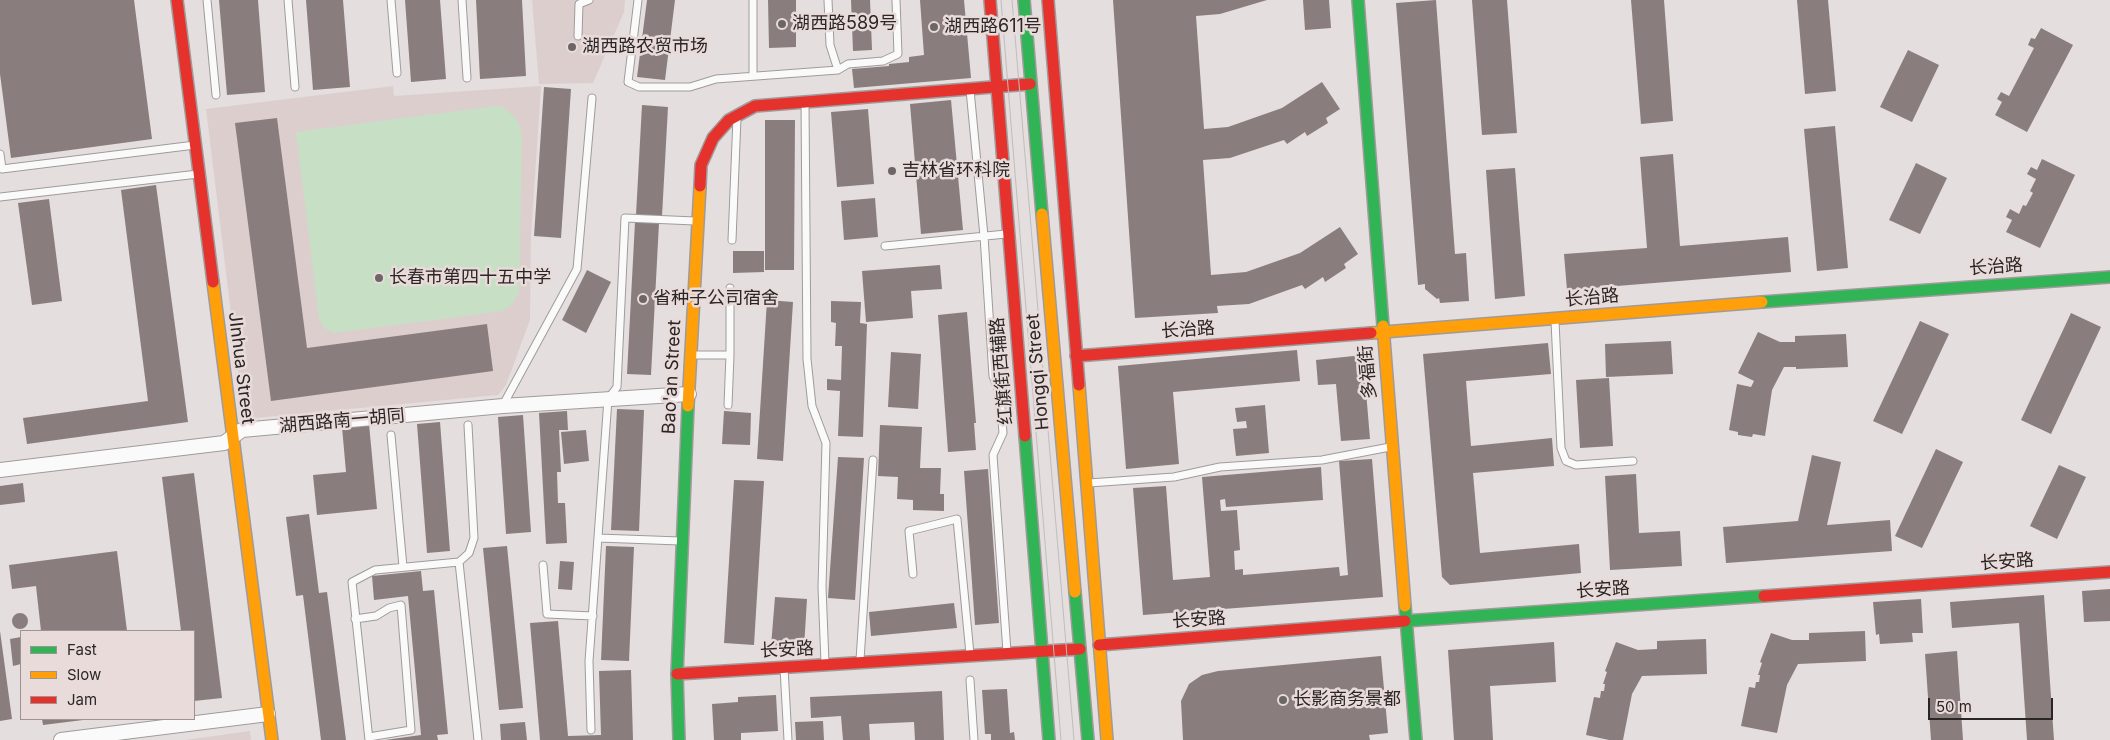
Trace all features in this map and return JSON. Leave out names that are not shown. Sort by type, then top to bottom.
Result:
[{"type":"street","name":"JInhua Street","points":[[177,0],[272,740]]},
{"type":"street","name":"红旗街西辅路","points":[[990,0],[1048,740]]},
{"type":"street","name":"Hongqi Street","points":[[1024,0],[1088,740]]},
{"type":"street","points":[[1048,0],[1107,740]]},
{"type":"street","name":"多福街","points":[[1358,0],[1382,332],[1416,740]]},
{"type":"street","name":"Bao'an Street","points":[[679,740],[676,674],[690,355],[701,165],[713,138],[728,120],[755,106],[1030,84]]},
{"type":"street","name":"长治路","points":[[1076,356],[2110,277]]},
{"type":"street","name":"湖西路南一胡同","points":[[0,470],[224,443],[242,430],[503,406],[689,394]]},
{"type":"street","name":"长安路","points":[[1099,645],[1406,621],[2110,572]]},
{"type":"street","name":"长安路","points":[[676,674],[1080,649]]},
{"type":"street","points":[[61,740],[268,714]]},
{"type":"lane","points":[[207,0],[216,95]]},
{"type":"lane","points":[[288,0],[296,87]]},
{"type":"lane","points":[[391,0],[397,73]]},
{"type":"lane","points":[[462,0],[467,78]]},
{"type":"lane","points":[[578,36],[580,4],[589,0]]},
{"type":"lane","points":[[638,0],[628,82],[639,88],[690,87],[716,78],[838,70],[848,64],[883,61],[898,54],[896,0]]},
{"type":"lane","points":[[753,0],[753,76]]},
{"type":"lane","points":[[828,0],[830,45],[838,70]]},
{"type":"lane","points":[[970,89],[984,236],[993,376],[1000,394],[1003,433],[993,455],[1007,654]]},
{"type":"lane","points":[[503,406],[577,270],[592,98]]},
{"type":"lane","points":[[806,102],[807,359],[812,406],[826,443],[822,587],[825,665]]},
{"type":"lane","points":[[732,240],[737,116]]},
{"type":"lane","points":[[0,154],[2,169],[195,145]]},
{"type":"lane","points":[[0,197],[199,174]]},
{"type":"lane","points":[[592,730],[589,661],[608,399],[617,387],[625,218],[698,221]]},
{"type":"lane","points":[[884,246],[1008,234]]},
{"type":"lane","points":[[728,405],[730,288]]},
{"type":"lane","points":[[1555,318],[1561,448],[1566,461],[1576,465],[1633,460]]},
{"type":"lane","points":[[690,355],[730,355]]},
{"type":"lane","points":[[356,619],[376,616],[389,608],[402,606],[412,730],[369,738],[356,619],[352,582],[375,570],[459,562],[469,553],[474,538],[468,425]]},
{"type":"lane","points":[[391,434],[403,567]]},
{"type":"lane","points":[[1086,483],[1174,477],[1220,467],[1322,460],[1392,446]]},
{"type":"lane","points":[[860,663],[873,460]]},
{"type":"lane","points":[[913,574],[909,530],[957,519],[970,657]]},
{"type":"lane","points":[[598,538],[683,541]]},
{"type":"lane","points":[[459,562],[478,740]]},
{"type":"lane","points":[[543,565],[547,614],[593,616]]},
{"type":"lane","points":[[784,668],[788,740]]},
{"type":"lane","points":[[970,680],[974,740]]},
{"type":"shaded area","name":"湖西路农贸市场","points":[[532,0],[625,0],[624,12],[593,83],[539,84]]},
{"type":"shaded area","name":"长春市第四十五中学","points":[[393,86],[394,96],[541,86],[531,236],[530,320],[506,385],[498,395],[244,419],[206,109]]},
{"type":"shaded area","points":[[250,731],[251,740],[185,740]]},
{"type":"green space","points":[[496,106],[503,107],[515,117],[520,126],[522,137],[519,293],[513,303],[503,311],[333,333],[324,328],[319,319],[296,132]]},
{"type":"building","points":[[0,0],[134,0],[152,139],[11,158],[0,74]]},
{"type":"building","points":[[219,0],[258,0],[265,92],[227,95]]},
{"type":"building","points":[[306,0],[343,0],[350,87],[313,90]]},
{"type":"building","points":[[405,0],[440,0],[446,79],[411,82]]},
{"type":"building","points":[[476,0],[522,0],[526,76],[480,79]]},
{"type":"building","points":[[647,0],[675,0],[665,80],[637,77]]},
{"type":"building","name":"湖西路589号","points":[[768,0],[796,0],[796,47],[769,48]]},
{"type":"building","points":[[851,0],[870,0],[872,50],[853,51]]},
{"type":"building","points":[[920,0],[964,0],[971,78],[854,88],[852,69],[889,66],[889,64],[909,62],[909,57],[924,55]]},
{"type":"building","points":[[1113,0],[1267,0],[1220,14],[1196,16],[1204,129],[1228,127],[1282,108],[1322,82],[1340,109],[1326,118],[1328,123],[1307,136],[1305,132],[1287,144],[1284,140],[1230,158],[1203,160],[1211,275],[1246,272],[1300,253],[1340,227],[1358,254],[1344,264],[1346,268],[1325,282],[1323,277],[1305,289],[1302,285],[1249,304],[1217,306],[1218,313],[1135,318]]},
{"type":"building","points":[[1303,0],[1329,0],[1331,28],[1305,30]]},
{"type":"building","points":[[1436,0],[1455,254],[1466,253],[1469,301],[1440,303],[1439,298],[1437,299],[1425,289],[1425,284],[1418,285],[1396,3]]},
{"type":"building","points":[[1472,0],[1507,0],[1517,133],[1482,135]]},
{"type":"building","points":[[1631,0],[1664,0],[1673,121],[1641,124]]},
{"type":"building","points":[[1797,0],[1828,0],[1836,91],[1805,94]]},
{"type":"building","points":[[2041,28],[2073,45],[2027,132],[1995,115],[2002,102],[1997,99],[2001,92],[2009,96],[2034,48],[2028,45],[2031,38],[2035,39]]},
{"type":"building","points":[[1908,50],[1939,65],[1912,122],[1880,107]]},
{"type":"building","points":[[544,87],[571,89],[561,238],[534,236]]},
{"type":"building","points":[[951,100],[963,230],[921,234],[910,104]]},
{"type":"building","points":[[642,105],[668,107],[662,216],[636,215]]},
{"type":"building","points":[[868,109],[874,184],[837,187],[831,112]]},
{"type":"building","points":[[277,118],[307,348],[487,324],[493,371],[271,401],[235,123]]},
{"type":"building","points":[[765,120],[795,120],[794,270],[765,270]]},
{"type":"building","points":[[1835,126],[1848,268],[1817,271],[1804,129]]},
{"type":"building","points":[[1673,154],[1680,246],[1788,237],[1791,272],[1567,290],[1564,254],[1647,248],[1640,157]]},
{"type":"building","points":[[2042,159],[2075,175],[2040,248],[2006,232],[2012,220],[2006,217],[2010,209],[2019,214],[2023,205],[2026,206],[2033,193],[2030,191],[2036,179],[2027,174],[2031,167],[2037,170]]},
{"type":"building","points":[[1916,163],[1947,178],[1920,234],[1889,220]]},
{"type":"building","points":[[1515,168],[1525,296],[1495,299],[1486,170]]},
{"type":"building","points":[[156,185],[188,422],[27,444],[23,418],[148,401],[121,190]]},
{"type":"building","points":[[875,198],[878,237],[844,240],[841,201]]},
{"type":"building","points":[[49,199],[62,301],[32,305],[18,203]]},
{"type":"building","name":"省种子公司宿舍","points":[[635,222],[659,223],[651,375],[627,374]]},
{"type":"building","points":[[733,251],[764,251],[764,272],[733,273]]},
{"type":"building","points":[[940,265],[942,289],[911,291],[913,318],[866,322],[862,271]]},
{"type":"building","points":[[587,270],[611,282],[586,333],[562,320]]},
{"type":"building","points":[[767,300],[793,302],[783,461],[757,459]]},
{"type":"building","points":[[831,301],[861,302],[860,323],[867,324],[863,437],[838,436],[840,391],[827,390],[827,379],[841,380],[842,346],[835,346],[836,323],[831,322]]},
{"type":"building","points":[[967,312],[976,423],[974,423],[976,450],[948,452],[938,315]]},
{"type":"building","points":[[2071,313],[2101,327],[2051,434],[2021,420]]},
{"type":"building","points":[[1920,321],[1949,334],[1902,434],[1873,421]]},
{"type":"building","points":[[1758,332],[1780,342],[1795,342],[1795,336],[1846,334],[1848,367],[1796,369],[1796,367],[1784,367],[1772,390],[1765,436],[1753,434],[1752,437],[1738,435],[1738,432],[1729,430],[1737,384],[1751,387],[1754,381],[1738,373]]},
{"type":"building","points":[[1671,341],[1673,374],[1606,377],[1605,344]]},
{"type":"building","points":[[1548,343],[1551,374],[1466,381],[1471,446],[1552,438],[1554,466],[1473,473],[1480,553],[1579,544],[1581,573],[1450,585],[1442,577],[1423,354]]},
{"type":"building","points":[[1297,350],[1300,381],[1173,392],[1179,464],[1126,469],[1118,366]]},
{"type":"building","points":[[891,352],[921,354],[918,409],[888,407]]},
{"type":"building","points":[[1363,355],[1370,439],[1341,441],[1336,384],[1318,385],[1316,360]]},
{"type":"building","points":[[1609,378],[1613,446],[1580,448],[1576,380]]},
{"type":"building","points":[[1265,405],[1269,453],[1236,456],[1233,429],[1247,428],[1246,421],[1237,422],[1235,408]]},
{"type":"building","points":[[617,409],[644,410],[639,531],[611,530]]},
{"type":"building","points":[[567,411],[568,430],[559,430],[561,472],[557,472],[558,503],[565,503],[567,543],[546,544],[539,413]]},
{"type":"building","points":[[724,411],[751,413],[750,445],[722,444]]},
{"type":"building","points":[[523,415],[531,532],[506,534],[498,417]]},
{"type":"building","points":[[440,422],[450,551],[427,553],[417,424]]},
{"type":"building","points":[[369,424],[377,509],[317,515],[313,475],[346,472],[342,427]]},
{"type":"building","points":[[880,425],[922,427],[920,468],[941,468],[940,494],[944,494],[944,511],[913,510],[913,500],[897,499],[898,477],[878,476]]},
{"type":"building","points":[[586,430],[589,461],[564,464],[561,432]]},
{"type":"building","points":[[1936,449],[1963,462],[1922,548],[1895,536]]},
{"type":"building","points":[[1812,455],[1841,462],[1827,525],[1890,520],[1892,551],[1726,563],[1723,527],[1798,521]]},
{"type":"building","points":[[838,457],[864,458],[855,600],[828,598]]},
{"type":"building","points":[[1372,459],[1383,597],[1143,615],[1133,488],[1166,486],[1173,580],[1210,577],[1202,477],[1321,467],[1323,500],[1226,507],[1225,499],[1220,500],[1221,511],[1237,510],[1240,550],[1234,551],[1235,570],[1243,569],[1243,575],[1339,567],[1340,576],[1348,575],[1339,461]]},
{"type":"building","points":[[2059,465],[2086,477],[2057,539],[2030,526]]},
{"type":"building","points":[[988,469],[999,623],[975,625],[964,471]]},
{"type":"building","points":[[194,473],[222,698],[195,701],[195,630],[181,630],[162,477]]},
{"type":"building","points":[[1636,474],[1639,533],[1680,531],[1682,566],[1610,570],[1605,476]]},
{"type":"building","points":[[734,480],[764,481],[754,645],[724,643]]},
{"type":"building","points":[[23,483],[25,502],[0,505],[0,486]]},
{"type":"building","points":[[309,514],[319,593],[327,592],[346,740],[321,740],[303,595],[296,596],[286,517]]},
{"type":"building","points":[[507,546],[523,708],[499,710],[483,548]]},
{"type":"building","points":[[606,546],[634,547],[629,661],[601,660]]},
{"type":"building","points":[[117,551],[127,630],[41,630],[36,586],[12,589],[9,565]]},
{"type":"building","points":[[560,561],[574,562],[572,590],[558,589]]},
{"type":"building","points":[[421,571],[423,591],[434,590],[448,734],[437,735],[438,740],[385,740],[421,735],[408,596],[374,600],[372,576]]},
{"type":"building","points":[[2110,589],[2110,621],[2084,622],[2082,591]]},
{"type":"building","points":[[2044,595],[2054,740],[2027,740],[2019,623],[1952,628],[1950,602]]},
{"type":"building","points":[[775,597],[807,599],[804,648],[771,646]]},
{"type":"building","points":[[1921,599],[1923,633],[1912,633],[1913,642],[1880,644],[1879,634],[1876,635],[1873,602]]},
{"type":"building","points":[[954,603],[957,628],[871,636],[869,612]]},
{"type":"building","points":[[17,613],[23,613],[28,618],[26,627],[17,629],[12,624],[12,618]]},
{"type":"building","points":[[558,621],[568,736],[601,735],[599,671],[631,670],[633,740],[540,740],[530,623]]},
{"type":"building","points":[[0,631],[12,719],[0,721]]},
{"type":"building","points":[[1865,631],[1866,661],[1798,664],[1787,685],[1777,733],[1741,726],[1749,687],[1755,688],[1756,682],[1759,682],[1760,675],[1758,675],[1762,663],[1760,662],[1771,633],[1792,640],[1809,640],[1809,633]]},
{"type":"building","points":[[20,637],[20,664],[13,666],[10,639]]},
{"type":"building","points":[[1706,639],[1707,674],[1642,676],[1632,694],[1623,740],[1609,740],[1586,735],[1594,697],[1600,698],[1601,691],[1604,691],[1605,684],[1603,684],[1607,672],[1605,671],[1616,642],[1638,650],[1657,649],[1657,641]]},
{"type":"building","points":[[1554,642],[1556,682],[1490,686],[1493,740],[1454,740],[1448,650]]},
{"type":"building","points":[[1957,651],[1963,740],[1931,740],[1925,654]]},
{"type":"building","name":"长影商务景都","points":[[1381,656],[1388,733],[1369,735],[1370,740],[1183,740],[1181,701],[1189,684],[1202,675],[1218,671]]},
{"type":"building","points":[[1007,689],[1010,733],[1014,732],[1015,740],[991,740],[991,734],[985,734],[982,690]]},
{"type":"building","points":[[942,691],[944,740],[915,740],[914,722],[869,724],[870,740],[843,740],[841,716],[811,718],[810,697]]},
{"type":"building","points":[[776,695],[778,731],[741,733],[741,740],[714,740],[712,704],[738,702],[738,697]]},
{"type":"building","points":[[42,720],[83,720],[43,725]]},
{"type":"building","points":[[823,721],[824,740],[796,740],[795,722]]},
{"type":"building","points":[[525,722],[527,740],[501,740],[500,724]]},
{"type":"tram line","points":[[1001,0],[1061,740]]},
{"type":"tram line","points":[[1012,0],[1074,740]]},
{"type":"traffic: fast","points":[[1024,0],[1042,214]]},
{"type":"traffic: fast","points":[[1358,0],[1383,326]]},
{"type":"traffic: fast","points":[[1762,302],[2110,277]]},
{"type":"traffic: fast","points":[[679,740],[677,674],[688,406]]},
{"type":"traffic: fast","points":[[1025,436],[1049,740]]},
{"type":"traffic: fast","points":[[1075,592],[1088,740]]},
{"type":"traffic: fast","points":[[1405,621],[1764,596]]},
{"type":"traffic: fast","points":[[1405,606],[1416,740]]},
{"type":"traffic: slow","points":[[688,406],[700,186]]},
{"type":"traffic: slow","points":[[1042,214],[1075,592]]},
{"type":"traffic: slow","points":[[213,282],[272,740]]},
{"type":"traffic: slow","points":[[1371,333],[1762,302]]},
{"type":"traffic: slow","points":[[1383,326],[1405,606]]},
{"type":"traffic: slow","points":[[1079,385],[1107,740]]},
{"type":"traffic: jam","points":[[177,0],[213,282]]},
{"type":"traffic: jam","points":[[990,0],[1025,436]]},
{"type":"traffic: jam","points":[[1048,0],[1079,385]]},
{"type":"traffic: jam","points":[[700,186],[701,165],[713,138],[729,120],[755,106],[1030,84]]},
{"type":"traffic: jam","points":[[1076,356],[1371,333]]},
{"type":"traffic: jam","points":[[1764,596],[2110,572]]},
{"type":"traffic: jam","points":[[1099,645],[1405,621]]},
{"type":"traffic: jam","points":[[677,674],[1080,649]]},
{"type":"place","name":"湖西路589号","points":[[782,24]]},
{"type":"place","name":"湖西路611号","points":[[934,27]]},
{"type":"place","name":"湖西路农贸市场","points":[[572,47]]},
{"type":"place","name":"吉林省环科院","points":[[892,171]]},
{"type":"place","name":"长春市第四十五中学","points":[[379,278]]},
{"type":"place","name":"省种子公司宿舍","points":[[643,299]]},
{"type":"place","name":"长影商务景都","points":[[1283,700]]}]
